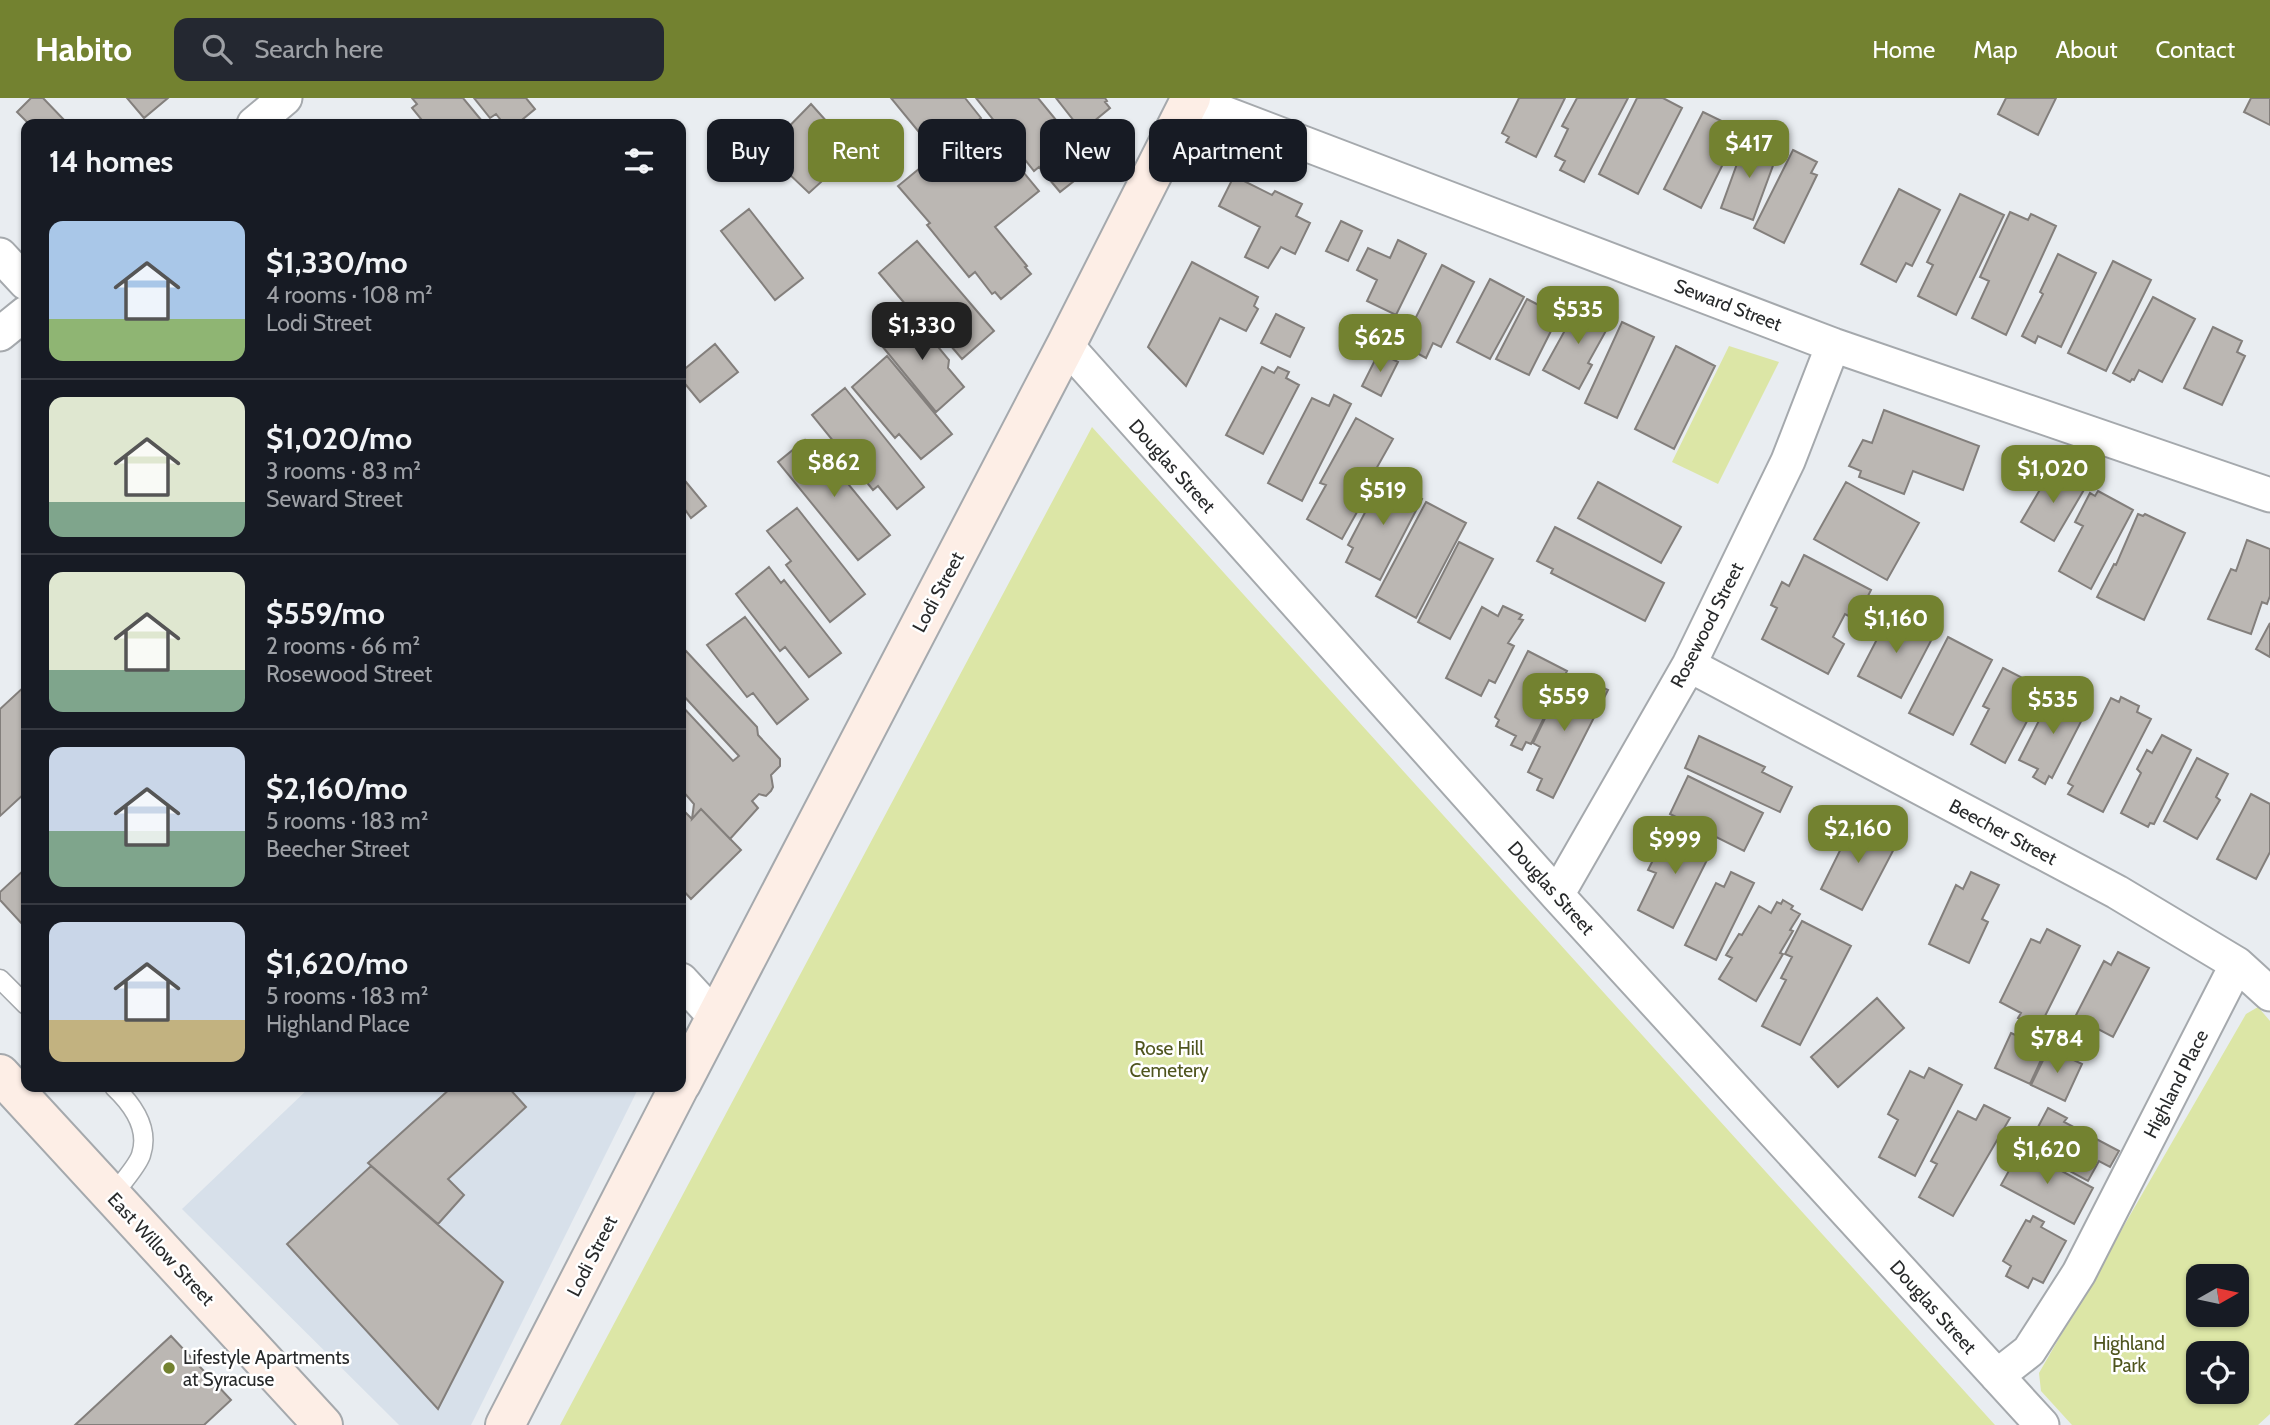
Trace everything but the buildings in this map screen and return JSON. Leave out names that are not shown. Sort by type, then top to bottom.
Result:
[{"type":"street","points":[[260,119],[285,98]]},
{"type":"street","name":"Seward Street","points":[[1191,99],[1833,345],[2270,495]]},
{"type":"street","name":"Lodi Street","points":[[686,1073],[1066,345],[1191,99]]},
{"type":"street","points":[[0,255],[21,278]]},
{"type":"street","points":[[0,334],[21,317]]},
{"type":"street","name":"Douglas Street","points":[[1066,345],[1557,895],[2042,1425]]},
{"type":"street","name":"Rosewood Street","points":[[1557,895],[1689,665],[1788,461],[1833,345]]},
{"type":"street","name":"Beecher Street","points":[[1689,665],[2117,892],[2237,964],[2270,994]]},
{"type":"street","name":"Highland Place","points":[[1997,1376],[2029,1351],[2079,1273],[2237,964]]},
{"type":"street","points":[[686,985],[715,1017]]},
{"type":"street","name":"East Willow Street","points":[[5,1090],[112,1196],[323,1425]]},
{"type":"street","name":"Lodi Street","points":[[505,1425],[676,1092]]},
{"type":"lane","points":[[0,979],[21,1000]]},
{"type":"lane","points":[[112,1196],[141,1155],[143,1125],[120,1092]]},
{"type":"shaded area","points":[[305,1092],[637,1092],[471,1425],[399,1425],[182,1209]]},
{"type":"green space","points":[[1729,346],[1779,362],[1718,484],[1672,462]]},
{"type":"green space","name":"Rose Hill Cemetery","points":[[1092,427],[1995,1425],[560,1425]]},
{"type":"green space","name":"Highland Park","points":[[2258,1007],[2270,1021],[2270,1414],[2258,1425],[2072,1425],[2041,1391],[2039,1373],[2246,1014]]},
{"type":"place","name":"Lifestyle Apartments at Syracuse","points":[[169,1368]]}]
